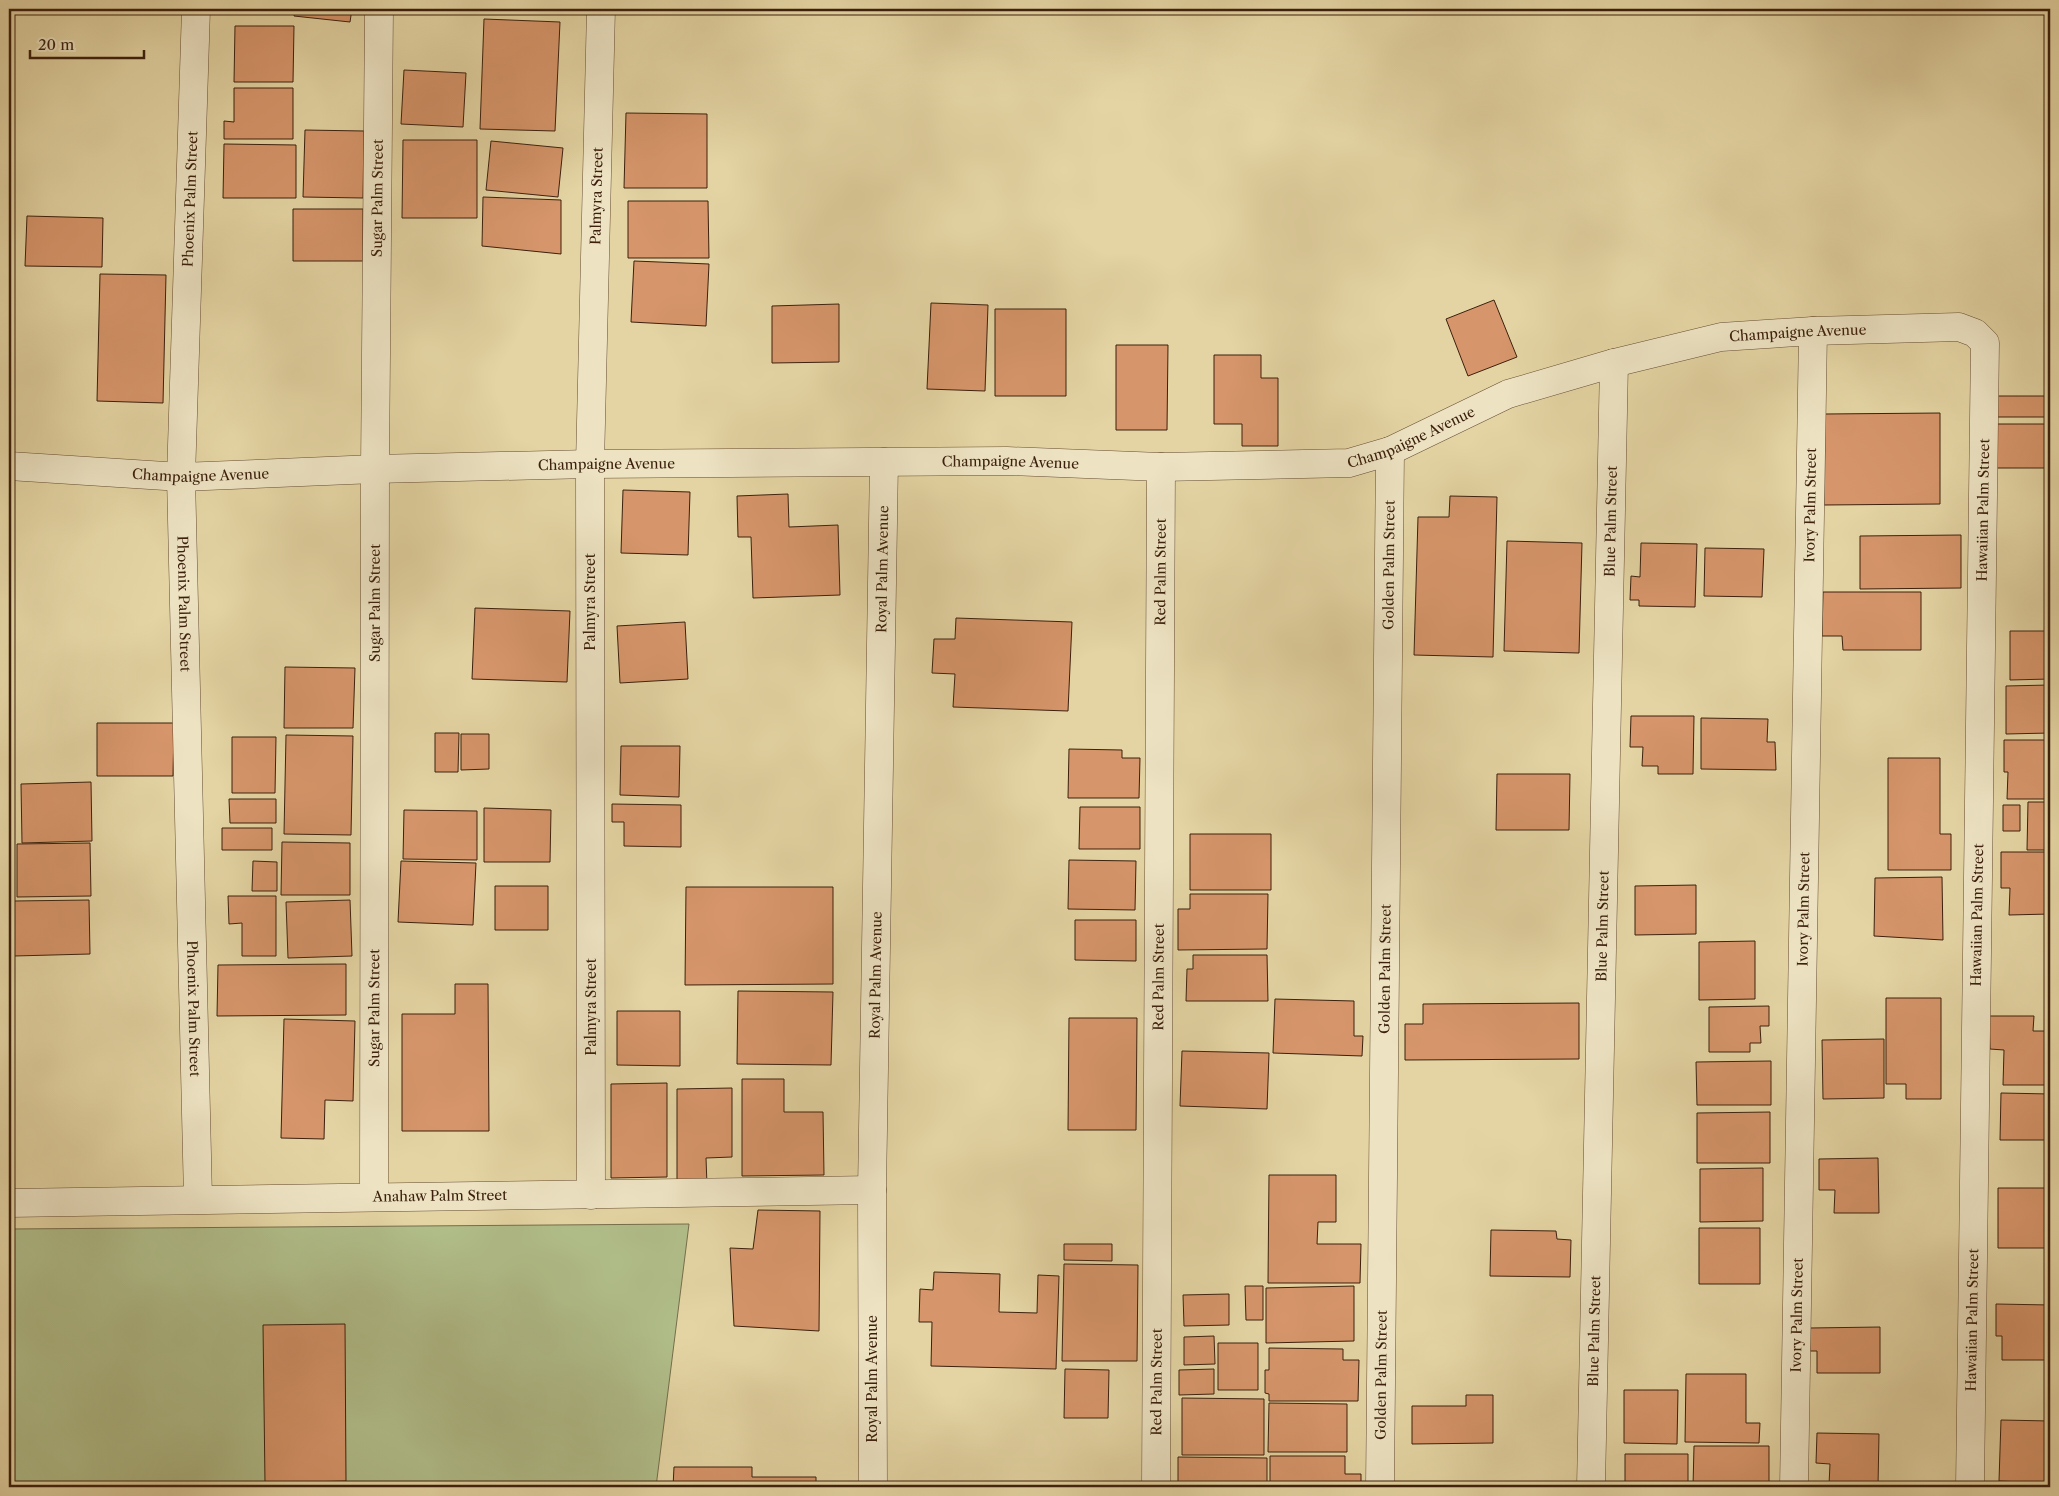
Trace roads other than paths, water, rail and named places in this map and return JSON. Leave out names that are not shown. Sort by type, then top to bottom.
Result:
[{"type":"street","name":"Phoenix Palm Street","points":[[196,9],[181,477],[198,1198]]},
{"type":"street","name":"Sugar Palm Street","points":[[374,1197],[375,469],[379,9]]},
{"type":"street","name":"Palmyra Street","points":[[591,1195],[590,464],[601,9]]},
{"type":"street","name":"Champaigne Avenue","points":[[9,466],[181,477],[375,469],[590,464],[1008,461],[1161,467],[1349,463],[1390,451],[1508,394],[1614,363],[1721,337],[1813,331],[1959,326],[1975,333],[1985,344]]},
{"type":"street","name":"Ivory Palm Street","points":[[1794,1487],[1813,331]]},
{"type":"street","name":"Hawaiian Palm Street","points":[[1970,1487],[1985,344]]},
{"type":"street","name":"Blue Palm Street","points":[[1591,1487],[1614,363]]},
{"type":"street","name":"Golden Palm Street","points":[[1380,1487],[1390,451]]},
{"type":"street","name":"Royal Palm Avenue","points":[[873,1487],[872,1190],[884,462]]},
{"type":"street","name":"Red Palm Street","points":[[1156,1487],[1161,467]]},
{"type":"street","name":"Anahaw Palm Street","points":[[9,1203],[198,1198],[591,1195],[872,1190]]}]
